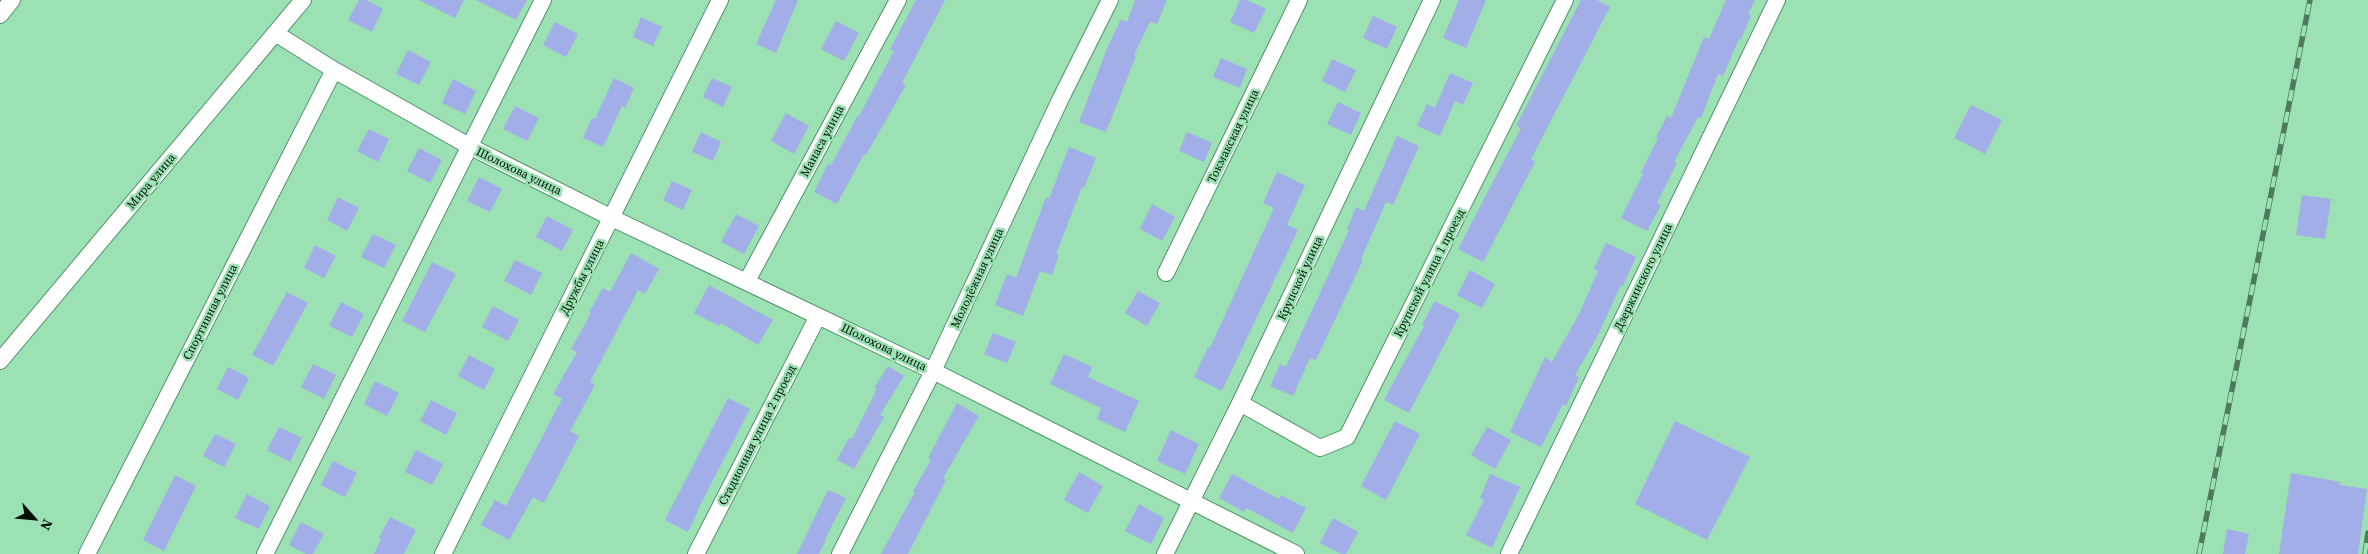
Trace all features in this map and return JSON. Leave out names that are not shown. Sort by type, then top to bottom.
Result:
[{"type":"street","points":[[0,15],[12,0]]},
{"type":"street","name":"Мира улица","points":[[0,362],[303,0]]},
{"type":"street","name":"Шолохова улица","points":[[265,554],[543,0]]},
{"type":"street","name":"Дружбы улица","points":[[443,554],[720,0]]},
{"type":"street","name":"Манаса улица","points":[[747,282],[898,0]]},
{"type":"street","name":"Молодёжная улица","points":[[840,554],[933,371],[1060,100],[1110,0]]},
{"type":"street","name":"Токмакская улица","points":[[1166,273],[1299,0]]},
{"type":"street","name":"Крупской улица","points":[[1165,554],[1240,403],[1432,0]]},
{"type":"street","name":"Крупской улица 1 проезд","points":[[1240,403],[1320,448],[1347,437],[1565,0]]},
{"type":"street","name":"Дзержинского улица","points":[[1509,554],[1777,0]]},
{"type":"street","name":"Шолохова улица","points":[[274,33],[334,70],[469,146],[612,218],[933,371],[1296,554]]},
{"type":"street","name":"Спортивная улица","points":[[86,554],[334,70]]},
{"type":"street","name":"Стадионная улица 2 проезд","points":[[696,554],[818,316]]},
{"type":"building","points":[[359,0],[366,0],[383,9],[372,32],[348,20]]},
{"type":"building","points":[[419,0],[464,0],[455,18]]},
{"type":"building","points":[[476,0],[527,0],[516,20]]},
{"type":"building","points":[[776,0],[798,0],[776,53],[756,44]]},
{"type":"building","points":[[916,0],[945,0],[902,83],[906,85],[866,155],[864,154],[837,204],[814,192],[828,164],[831,165],[894,51],[890,49]]},
{"type":"building","points":[[1135,0],[1167,0],[1157,24],[1150,22],[1134,55],[1136,56],[1106,132],[1079,122],[1108,46],[1121,19],[1127,22]]},
{"type":"building","points":[[1240,0],[1247,0],[1266,9],[1254,33],[1230,22]]},
{"type":"building","points":[[1459,0],[1486,0],[1466,48],[1443,38]]},
{"type":"building","points":[[1581,0],[1597,0],[1610,7],[1531,159],[1535,162],[1483,262],[1458,249],[1521,128],[1516,126]]},
{"type":"building","points":[[1726,0],[1755,0],[1748,14],[1751,16],[1723,76],[1718,74],[1701,118],[1698,117],[1674,162],[1677,163],[1657,203],[1661,205],[1647,231],[1621,218],[1643,174],[1641,173],[1658,138],[1656,137],[1667,116],[1671,118],[1704,37],[1709,39]]},
{"type":"building","points":[[1373,16],[1397,27],[1387,49],[1363,38]]},
{"type":"building","points":[[641,17],[662,27],[653,46],[633,37]]},
{"type":"building","points":[[836,21],[859,33],[844,61],[821,49]]},
{"type":"building","points":[[555,22],[578,34],[566,57],[543,45]]},
{"type":"building","points":[[408,50],[431,62],[419,85],[396,74]]},
{"type":"building","points":[[1221,58],[1247,69],[1240,88],[1213,77]]},
{"type":"building","points":[[1332,59],[1356,70],[1345,92],[1322,81]]},
{"type":"building","points":[[1450,73],[1473,83],[1463,105],[1455,101],[1440,136],[1417,126],[1427,104],[1435,108]]},
{"type":"building","points":[[614,78],[634,88],[625,108],[622,106],[603,147],[583,138],[592,118],[595,119]]},
{"type":"building","points":[[712,78],[732,87],[723,107],[703,97]]},
{"type":"building","points":[[453,79],[476,91],[465,114],[442,103]]},
{"type":"building","points":[[1338,102],[1361,113],[1351,135],[1327,124]]},
{"type":"building","points":[[1971,105],[2002,120],[1985,154],[1954,138]]},
{"type":"building","points":[[515,106],[539,118],[527,141],[503,129]]},
{"type":"building","points":[[786,113],[809,126],[794,154],[771,141]]},
{"type":"building","points":[[369,129],[389,139],[378,162],[357,151]]},
{"type":"building","points":[[701,132],[721,142],[713,161],[692,152]]},
{"type":"building","points":[[1187,132],[1212,143],[1204,162],[1179,151]]},
{"type":"building","points":[[1397,136],[1419,146],[1393,205],[1386,202],[1361,259],[1363,260],[1316,360],[1310,358],[1293,396],[1270,386],[1280,364],[1286,367],[1349,230],[1347,229],[1356,207],[1364,211]]},
{"type":"building","points":[[1069,147],[1096,158],[1084,188],[1082,187],[1056,254],[1059,255],[1052,275],[1040,271],[1023,316],[995,305],[1007,274],[1016,278],[1046,197],[1049,199]]},
{"type":"building","points":[[419,148],[442,160],[430,183],[407,171]]},
{"type":"building","points":[[1277,172],[1305,185],[1287,225],[1298,230],[1222,391],[1194,377],[1208,347],[1210,348],[1274,208],[1263,203]]},
{"type":"building","points":[[479,177],[502,189],[490,212],[467,201]]},
{"type":"building","points":[[672,181],[692,190],[683,210],[663,200]]},
{"type":"building","points":[[2302,195],[2331,199],[2325,239],[2296,235]]},
{"type":"building","points":[[338,197],[359,208],[347,231],[327,220]]},
{"type":"building","points":[[1152,204],[1175,217],[1162,241],[1140,229]]},
{"type":"building","points":[[736,214],[759,226],[744,254],[721,242]]},
{"type":"building","points":[[547,216],[573,230],[562,251],[536,237]]},
{"type":"building","points":[[373,234],[396,245],[384,268],[361,257]]},
{"type":"building","points":[[1606,243],[1636,257],[1597,337],[1575,375],[1579,377],[1566,406],[1563,404],[1541,447],[1510,432],[1545,357],[1552,362],[1579,314],[1598,271],[1594,269]]},
{"type":"building","points":[[315,245],[336,256],[324,278],[304,268]]},
{"type":"building","points":[[631,253],[659,269],[645,294],[638,290],[590,382],[595,385],[570,431],[579,436],[544,503],[533,497],[509,540],[481,525],[495,500],[506,506],[562,399],[553,394],[577,352],[571,349],[591,313],[589,312],[603,288],[610,292]]},
{"type":"building","points":[[515,260],[542,273],[531,295],[504,281]]},
{"type":"building","points":[[432,262],[456,274],[425,332],[402,321]]},
{"type":"building","points":[[1470,270],[1495,284],[1482,308],[1457,295]]},
{"type":"building","points":[[709,285],[773,320],[758,345],[721,323],[719,326],[694,313]]},
{"type":"building","points":[[1138,291],[1160,303],[1147,326],[1125,313]]},
{"type":"building","points":[[287,292],[308,303],[273,366],[252,355]]},
{"type":"building","points":[[1435,301],[1460,314],[1409,413],[1384,400],[1424,326],[1422,325]]},
{"type":"building","points":[[341,302],[364,314],[352,337],[329,326]]},
{"type":"building","points":[[493,306],[519,320],[508,341],[482,327]]},
{"type":"building","points":[[993,333],[1016,342],[1007,363],[984,354]]},
{"type":"building","points":[[1064,354],[1092,367],[1088,377],[1139,401],[1125,432],[1097,419],[1101,408],[1050,384]]},
{"type":"building","points":[[469,355],[495,369],[484,390],[458,376]]},
{"type":"building","points":[[313,364],[336,375],[324,399],[301,387]]},
{"type":"building","points":[[888,366],[904,376],[880,415],[884,417],[854,469],[837,460],[849,438],[852,439],[877,389],[874,388]]},
{"type":"building","points":[[228,367],[249,378],[238,400],[217,389]]},
{"type":"building","points":[[375,381],[399,393],[387,416],[364,404]]},
{"type":"building","points":[[728,398],[750,409],[688,532],[665,520]]},
{"type":"building","points":[[431,400],[457,413],[446,435],[420,421]]},
{"type":"building","points":[[957,403],[979,416],[943,478],[946,480],[908,554],[881,554],[915,492],[913,491],[931,460],[928,458]]},
{"type":"building","points":[[1395,421],[1420,434],[1386,500],[1361,486]]},
{"type":"building","points":[[1675,421],[1750,457],[1707,540],[1635,504]]},
{"type":"building","points":[[279,427],[302,438],[290,462],[267,450]]},
{"type":"building","points":[[1487,427],[1511,440],[1495,469],[1471,455]]},
{"type":"building","points":[[1171,430],[1199,444],[1185,474],[1157,461]]},
{"type":"building","points":[[215,434],[236,444],[224,467],[203,456]]},
{"type":"building","points":[[416,450],[443,464],[432,485],[405,472]]},
{"type":"building","points":[[333,461],[357,473],[345,497],[321,485]]},
{"type":"building","points":[[1079,472],[1103,486],[1088,513],[1064,500]]},
{"type":"building","points":[[2291,473],[2340,482],[2340,485],[2367,489],[2358,554],[2279,554]]},
{"type":"building","points":[[1232,474],[1279,499],[1281,495],[1306,508],[1293,533],[1246,508],[1244,512],[1219,498]]},
{"type":"building","points":[[1490,474],[1520,487],[1492,548],[1466,535],[1484,500],[1480,498]]},
{"type":"building","points":[[175,475],[196,486],[164,551],[143,540]]},
{"type":"building","points":[[828,490],[846,498],[826,540],[819,554],[797,554]]},
{"type":"building","points":[[247,494],[270,506],[259,529],[235,518]]},
{"type":"building","points":[[1139,504],[1164,518],[1151,544],[1125,531]]},
{"type":"building","points":[[390,517],[416,530],[404,554],[374,554],[381,539],[379,538]]},
{"type":"building","points":[[1333,518],[1358,532],[1346,554],[1341,554],[1320,543]]},
{"type":"building","points":[[301,522],[324,534],[313,554],[306,554],[289,545]]},
{"type":"building","points":[[2227,529],[2249,534],[2245,554],[2223,554]]},
{"type":"railway","points":[[2199,554],[2310,0]]},
{"type":"railway","points":[[2365,554],[2368,533]]}]
